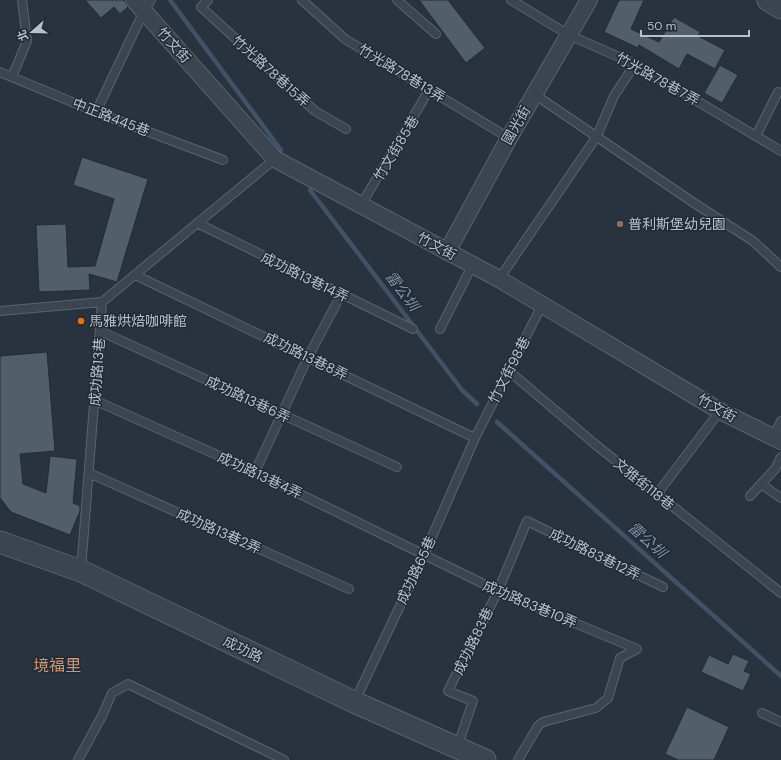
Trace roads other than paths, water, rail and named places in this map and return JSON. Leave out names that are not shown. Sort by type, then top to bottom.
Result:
[{"type":"street","name":"國光街","points":[[447,252],[509,138],[589,0]]},
{"type":"street","points":[[768,0],[781,8]]},
{"type":"street","name":"竹文街","points":[[143,4],[275,159],[447,252],[473,264],[542,303],[720,411],[777,440]]},
{"type":"street","name":"成功路","points":[[0,542],[81,571],[354,702],[485,760]]},
{"type":"lane","points":[[12,77],[27,42],[22,0]]},
{"type":"lane","name":"竹光路78巷15弄","points":[[208,0],[201,7],[315,111],[346,129]]},
{"type":"lane","name":"竹光路78巷13弄","points":[[302,0],[345,39],[509,138]]},
{"type":"lane","points":[[397,0],[436,34]]},
{"type":"lane","name":"竹光路78巷7弄","points":[[511,0],[568,35],[635,64],[781,151]]},
{"type":"lane","points":[[96,112],[143,4]]},
{"type":"lane","points":[[499,279],[597,136],[614,96],[635,64]]},
{"type":"lane","name":"中正路445巷","points":[[0,72],[96,112],[223,160]]},
{"type":"lane","name":"竹文街85巷","points":[[361,206],[429,90]]},
{"type":"lane","points":[[756,136],[778,92]]},
{"type":"lane","points":[[534,94],[753,241],[781,267]]},
{"type":"lane","points":[[0,311],[102,302],[275,159]]},
{"type":"lane","name":"成功路13巷14弄","points":[[197,223],[413,329]]},
{"type":"lane","points":[[440,329],[473,264]]},
{"type":"lane","name":"成功路13巷8弄","points":[[135,274],[475,438]]},
{"type":"lane","points":[[255,472],[308,357],[341,295]]},
{"type":"lane","name":"成功路13巷","points":[[81,571],[102,302]]},
{"type":"lane","name":"竹文街98巷","points":[[475,438],[542,303]]},
{"type":"lane","name":"成功路13巷6弄","points":[[100,332],[397,467]]},
{"type":"lane","name":"文雅街118巷","points":[[509,371],[657,494],[781,593]]},
{"type":"lane","name":"成功路13巷4弄","points":[[94,400],[255,472],[424,555]]},
{"type":"lane","points":[[657,494],[720,411]]},
{"type":"lane","points":[[777,440],[781,421]]},
{"type":"lane","name":"成功路65巷","points":[[354,702],[424,555],[475,438]]},
{"type":"lane","points":[[750,496],[774,469],[781,457]]},
{"type":"lane","name":"成功路13巷2弄","points":[[89,473],[349,589]]},
{"type":"lane","points":[[761,484],[781,498]]},
{"type":"lane","name":"成功路83巷12弄","points":[[527,521],[663,587]]},
{"type":"lane","name":"成功路83巷","points":[[457,748],[473,701],[448,691],[498,591],[527,521]]},
{"type":"lane","name":"成功路83巷10弄","points":[[424,555],[498,591],[637,650],[620,658],[608,698],[596,708],[543,722],[538,726],[518,760]]},
{"type":"lane","points":[[78,760],[102,716],[112,693],[128,684],[284,760]]},
{"type":"lane","points":[[762,713],[781,722]]},
{"type":"waterway","name":"雷公圳","points":[[170,0],[281,150]]},
{"type":"waterway","name":"雷公圳","points":[[310,190],[462,390],[477,404]]},
{"type":"waterway","name":"雷公圳","points":[[497,422],[781,676]]},
{"type":"place","name":"普利斯堡幼兒園","points":[[620,224]]},
{"type":"place","name":"馬雅烘焙咖啡館","points":[[81,321]]},
{"type":"district","name":"境福里","points":[[57,665]]}]
